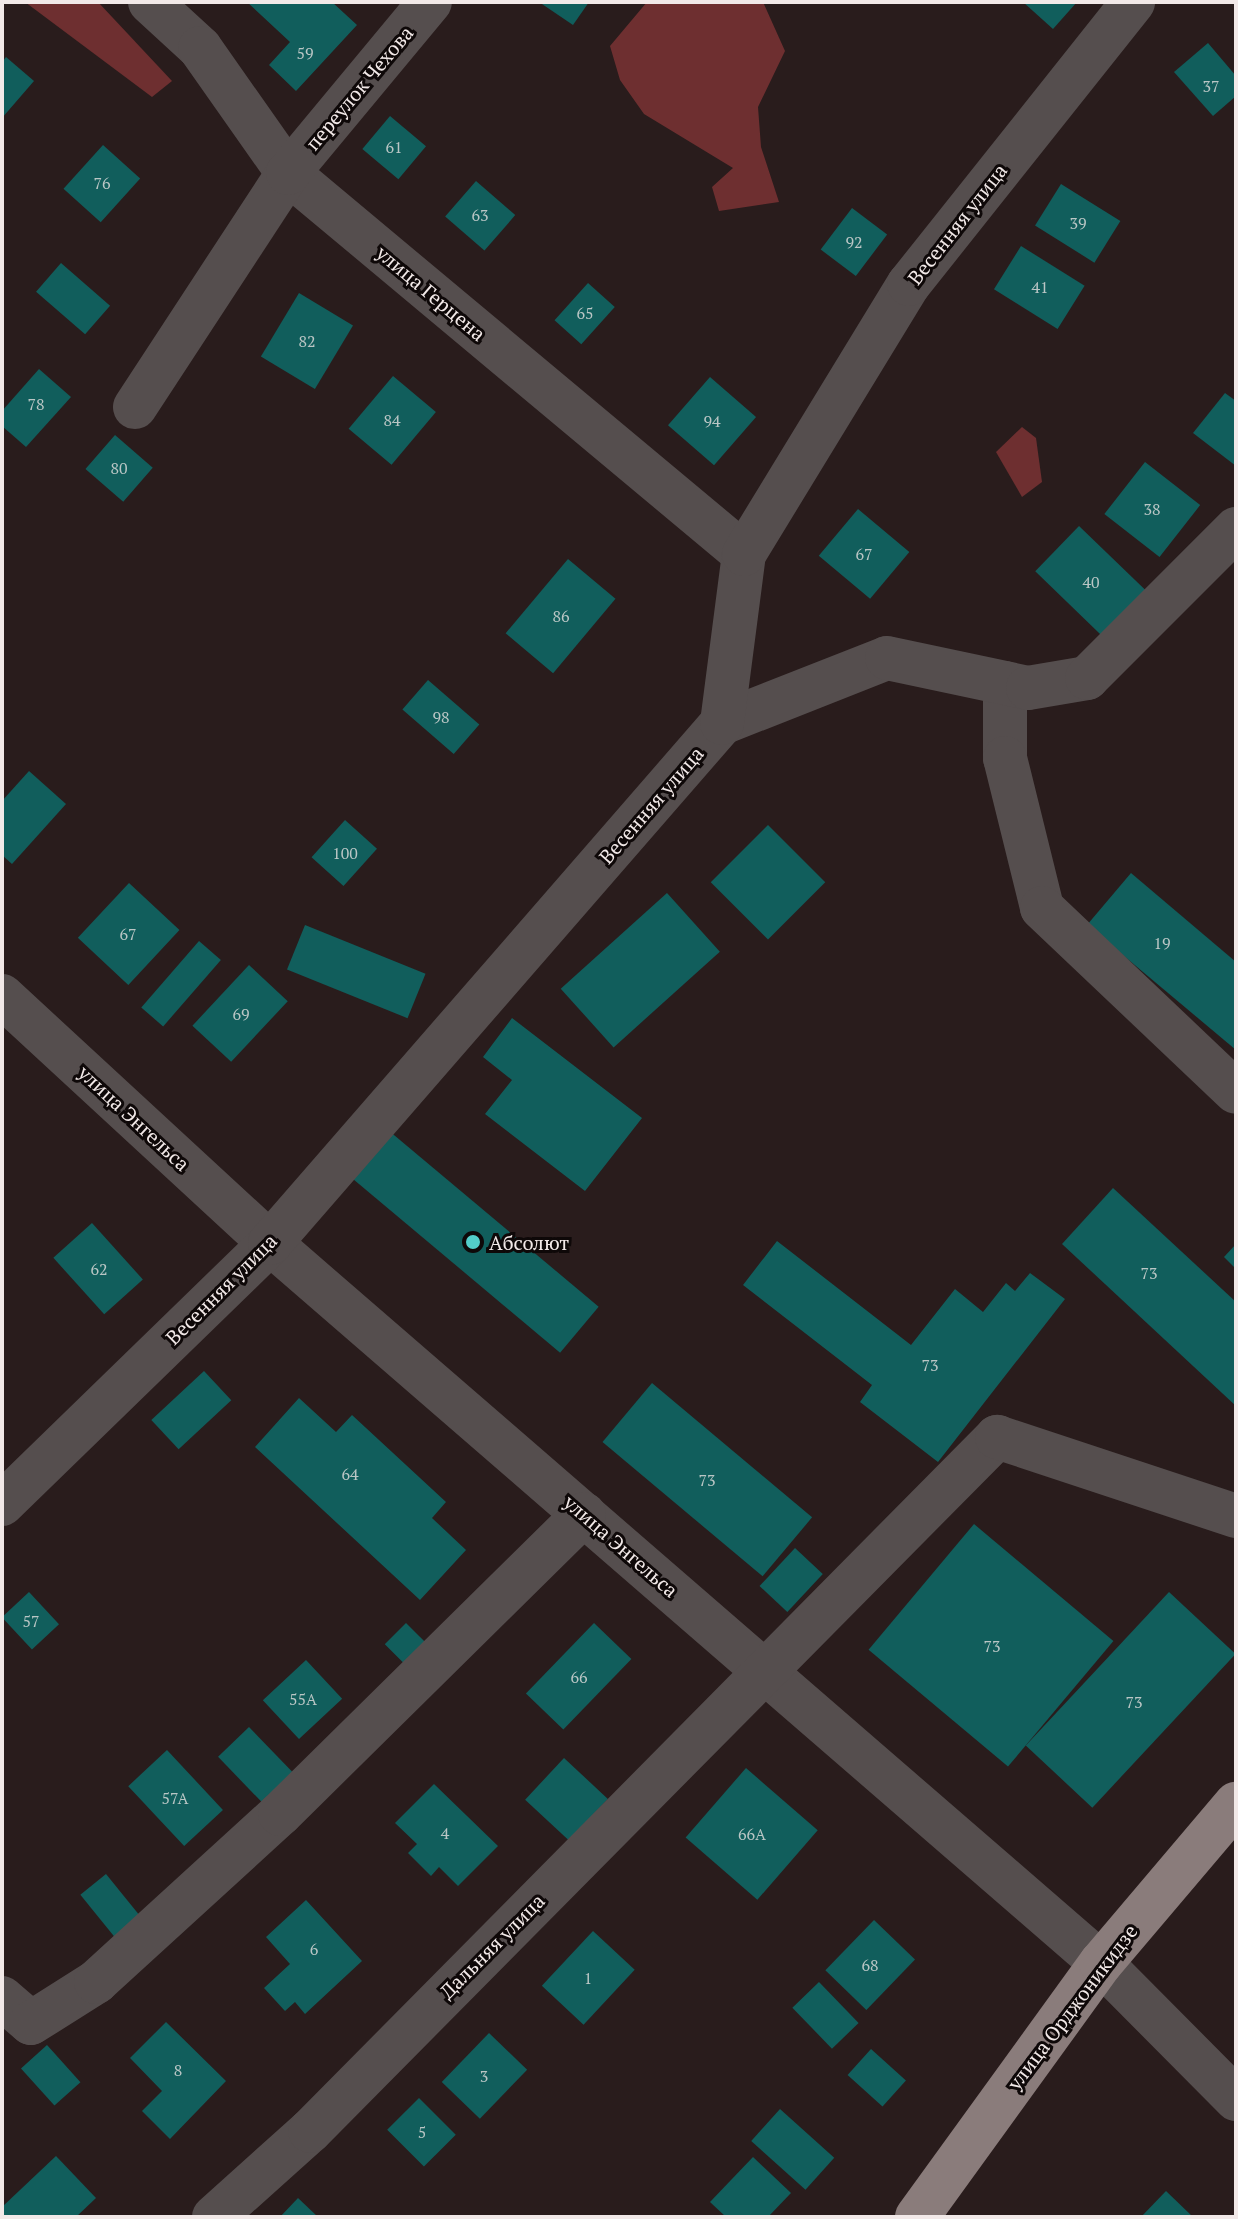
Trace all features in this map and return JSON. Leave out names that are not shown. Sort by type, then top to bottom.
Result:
[{"type":"main road","name":"улица Орджоникидзе","points":[[917,2217],[1101,1963],[1236,1804]]},
{"type":"street","name":"улица Герцена","points":[[150,2],[200,48],[288,173],[744,554]]},
{"type":"street","name":"переулок Чехова","points":[[135,407],[288,173],[430,2]]},
{"type":"street","name":"Весенняя улица","points":[[2,1504],[270,1243],[722,723],[744,554],[909,284],[1133,2]]},
{"type":"street","points":[[722,723],[887,658],[1028,688],[1087,678],[1236,529]]},
{"type":"street","points":[[1005,683],[1005,758],[1042,908],[1236,1092]]},
{"type":"street","name":"улица Энгельса","points":[[2,996],[270,1243],[1101,1963],[1236,2099]]},
{"type":"street","name":"Дальняя улица","points":[[214,2217],[310,2131],[997,1437],[1236,1516]]},
{"type":"street","points":[[2,1998],[31,2023],[96,1982],[280,1814],[584,1514]]},
{"type":"shaded area","points":[[25,2],[98,2],[172,81],[152,97]]},
{"type":"shaded area","points":[[647,2],[763,2],[785,51],[758,107],[761,147],[779,202],[719,211],[712,187],[733,168],[644,114],[620,80],[610,46]]},
{"type":"shaded area","points":[[1022,427],[1036,438],[1042,482],[1022,497],[996,452]]},
{"type":"building","points":[[247,2],[332,2],[357,25],[296,91],[269,65],[290,42]]},
{"type":"building","points":[[539,2],[589,2],[573,25]]},
{"type":"building","points":[[1023,2],[1077,2],[1053,29]]},
{"type":"building","points":[[1208,43],[1236,76],[1236,96],[1213,116],[1174,72]]},
{"type":"building","points":[[6,57],[34,81],[2,118],[2,62]]},
{"type":"building","points":[[390,116],[426,146],[398,179],[362,149]]},
{"type":"building","points":[[103,145],[140,178],[101,222],[64,189]]},
{"type":"building","points":[[476,181],[515,215],[484,251],[445,216]]},
{"type":"building","points":[[1061,184],[1120,221],[1094,263],[1035,226]]},
{"type":"building","points":[[852,208],[887,234],[856,276],[821,250]]},
{"type":"building","points":[[1021,246],[1085,286],[1058,329],[994,289]]},
{"type":"building","points":[[61,263],[110,306],[85,334],[36,292]]},
{"type":"building","points":[[588,283],[615,307],[581,344],[555,320]]},
{"type":"building","points":[[299,293],[353,325],[315,389],[261,356]]},
{"type":"building","points":[[39,369],[71,397],[26,447],[2,426],[2,411]]},
{"type":"building","points":[[393,376],[436,412],[392,465],[349,429]]},
{"type":"building","points":[[710,377],[756,417],[714,465],[668,425]]},
{"type":"building","points":[[1225,393],[1236,401],[1236,466],[1193,433]]},
{"type":"building","points":[[115,435],[153,468],[123,502],[85,469]]},
{"type":"building","points":[[1145,462],[1200,505],[1160,557],[1104,514]]},
{"type":"building","points":[[858,509],[909,552],[870,599],[819,556]]},
{"type":"building","points":[[1079,526],[1146,591],[1102,636],[1035,571]]},
{"type":"building","points":[[568,559],[615,599],[553,673],[506,633]]},
{"type":"building","points":[[428,680],[479,725],[454,754],[402,709]]},
{"type":"building","points":[[29,771],[66,804],[12,864],[2,855],[2,801]]},
{"type":"building","points":[[345,820],[377,849],[343,886],[312,857]]},
{"type":"building","points":[[768,825],[825,882],[768,940],[711,882]]},
{"type":"building","points":[[1131,873],[1236,962],[1236,1050],[1087,925]]},
{"type":"building","points":[[129,883],[179,930],[128,985],[78,938]]},
{"type":"building","points":[[667,893],[720,952],[614,1047],[561,989]]},
{"type":"building","points":[[305,925],[426,974],[408,1018],[287,970]]},
{"type":"building","points":[[199,941],[221,960],[163,1026],[141,1007]]},
{"type":"building","points":[[249,965],[288,1001],[231,1062],[192,1026]]},
{"type":"building","points":[[512,1018],[642,1118],[585,1191],[485,1114],[512,1080],[483,1057]]},
{"type":"building","name":"Абсолют","points":[[388,1130],[599,1307],[560,1353],[349,1176]]},
{"type":"building","points":[[1113,1188],[1236,1302],[1236,1406],[1062,1244]]},
{"type":"building","points":[[92,1223],[143,1279],[104,1314],[53,1258]]},
{"type":"building","points":[[777,1241],[911,1345],[955,1289],[983,1312],[1006,1283],[1015,1291],[1030,1273],[1065,1299],[938,1462],[860,1402],[872,1385],[743,1285]]},
{"type":"building","points":[[1236,1244],[1236,1269],[1224,1257]]},
{"type":"building","points":[[204,1371],[231,1400],[179,1449],[151,1420]]},
{"type":"building","points":[[652,1383],[812,1517],[763,1576],[603,1442]]},
{"type":"building","points":[[299,1398],[336,1432],[352,1415],[446,1502],[432,1518],[466,1550],[420,1600],[255,1447]]},
{"type":"building","points":[[974,1524],[1113,1641],[1008,1767],[869,1650]]},
{"type":"building","points":[[795,1548],[823,1574],[787,1612],[760,1586]]},
{"type":"building","points":[[29,1592],[59,1624],[32,1649],[2,1617]]},
{"type":"building","points":[[1169,1592],[1236,1654],[1092,1808],[1026,1746]]},
{"type":"building","points":[[406,1623],[426,1643],[405,1664],[385,1644]]},
{"type":"building","points":[[594,1623],[631,1659],[563,1730],[526,1693]]},
{"type":"building","points":[[306,1660],[342,1699],[299,1739],[263,1700]]},
{"type":"building","points":[[249,1727],[300,1780],[269,1810],[218,1757]]},
{"type":"building","points":[[167,1750],[223,1810],[184,1846],[128,1786]]},
{"type":"building","points":[[564,1758],[608,1799],[569,1841],[525,1800]]},
{"type":"building","points":[[746,1768],[818,1830],[757,1900],[686,1837]]},
{"type":"building","points":[[434,1784],[498,1846],[458,1886],[439,1867],[431,1876],[408,1853],[417,1844],[395,1823]]},
{"type":"building","points":[[106,1874],[142,1918],[116,1939],[80,1895]]},
{"type":"building","points":[[306,1900],[362,1961],[305,2014],[295,2002],[285,2011],[264,1988],[290,1964],[266,1937]]},
{"type":"building","points":[[874,1920],[915,1960],[866,2010],[825,1970]]},
{"type":"building","points":[[593,1931],[635,1970],[584,2025],[542,1986]]},
{"type":"building","points":[[819,1982],[859,2023],[832,2049],[792,2008]]},
{"type":"building","points":[[166,2022],[226,2081],[170,2139],[142,2111],[162,2091],[130,2058]]},
{"type":"building","points":[[489,2033],[527,2070],[480,2119],[442,2082]]},
{"type":"building","points":[[47,2045],[80,2082],[54,2106],[21,2068]]},
{"type":"building","points":[[871,2049],[906,2080],[883,2106],[848,2075]]},
{"type":"building","points":[[419,2098],[456,2135],[424,2167],[387,2130]]},
{"type":"building","points":[[780,2109],[834,2158],[805,2190],[751,2141]]},
{"type":"building","points":[[56,2156],[96,2198],[76,2217],[4,2217],[2,2207]]},
{"type":"building","points":[[753,2157],[791,2193],[768,2217],[726,2217],[710,2202]]},
{"type":"building","points":[[1166,2191],[1193,2217],[1141,2217]]},
{"type":"building","points":[[298,2198],[318,2217],[280,2217]]},
{"type":"place","name":"Абсолют","points":[[473,1242]]}]
